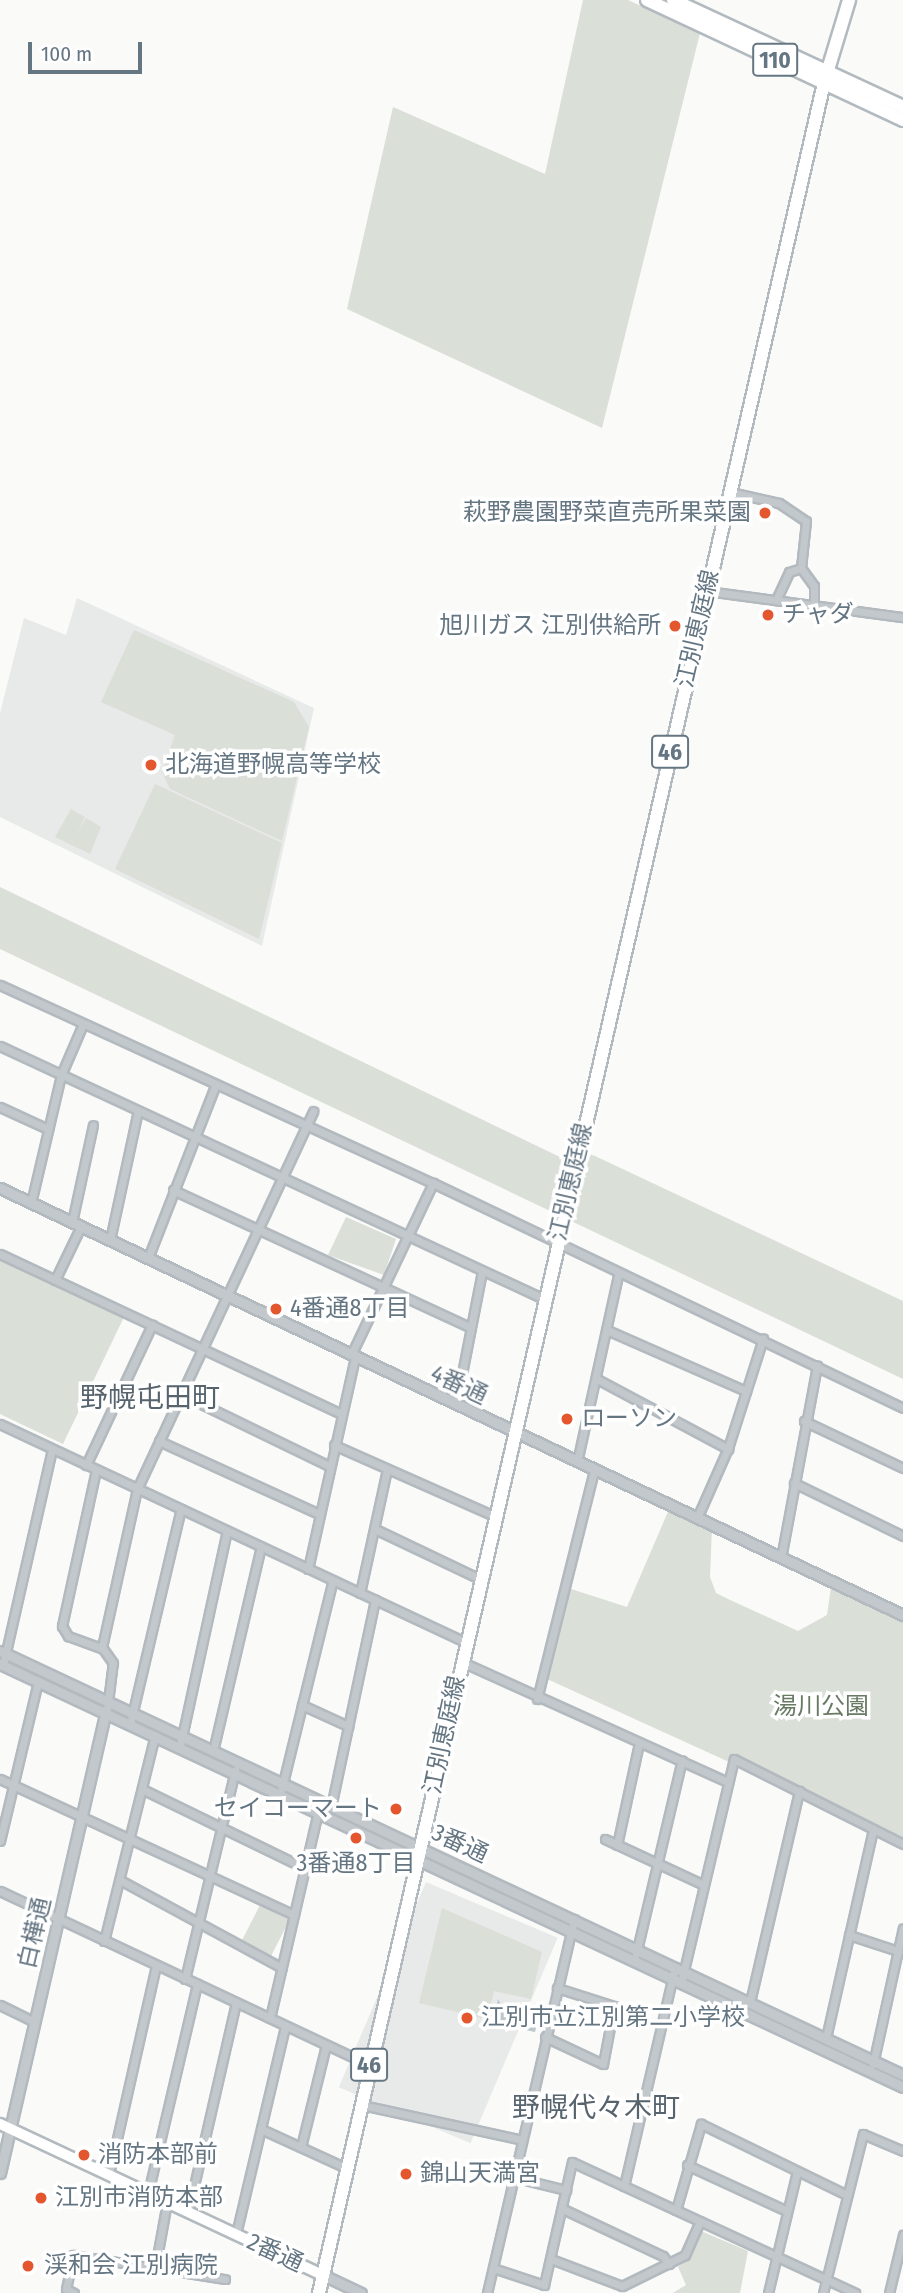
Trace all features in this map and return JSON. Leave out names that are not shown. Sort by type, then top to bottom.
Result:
[{"type":"main road","name":"110","points":[[647,0],[827,78],[903,107]]},
{"type":"main road","name":"110","points":[[673,0],[903,120]]},
{"type":"main road","name":"江別恵庭線","points":[[319,2293],[513,1432],[730,492],[827,78],[848,0]]},
{"type":"main road","name":"2番通","points":[[5,2126],[323,2275]]},
{"type":"street","points":[[730,492],[779,503],[806,521],[801,568],[814,586],[814,605]]},
{"type":"street","points":[[776,600],[789,572],[801,568]]},
{"type":"street","points":[[708,590],[903,617]]},
{"type":"street","points":[[0,985],[307,1129],[433,1183],[556,1246],[763,1338],[903,1408]]},
{"type":"street","points":[[31,1203],[61,1075],[83,1024]]},
{"type":"street","points":[[0,1046],[544,1300]]},
{"type":"street","points":[[148,1258],[192,1137],[215,1086]]},
{"type":"street","points":[[0,1107],[48,1129]]},
{"type":"street","points":[[110,1240],[138,1111]]},
{"type":"street","points":[[103,1649],[137,1489],[307,1129],[313,1111]]},
{"type":"street","points":[[55,1280],[76,1224],[93,1125]]},
{"type":"street","points":[[308,1569],[353,1356],[433,1183]]},
{"type":"street","name":"4番通","points":[[0,1188],[903,1615]]},
{"type":"street","points":[[173,1190],[471,1328]]},
{"type":"street","points":[[0,1254],[340,1413]]},
{"type":"street","points":[[456,1404],[482,1272]]},
{"type":"street","points":[[577,1462],[618,1275]]},
{"type":"street","points":[[86,1465],[152,1325]]},
{"type":"street","points":[[607,1330],[746,1391]]},
{"type":"street","points":[[697,1518],[728,1449],[763,1338]]},
{"type":"street","points":[[781,1558],[804,1421],[817,1365]]},
{"type":"street","points":[[597,1379],[728,1449]]},
{"type":"street","points":[[181,1394],[329,1466]]},
{"type":"street","points":[[804,1421],[903,1468]]},
{"type":"street","points":[[0,1424],[465,1642]]},
{"type":"street","points":[[159,1441],[319,1514]]},
{"type":"street","points":[[334,1445],[494,1516]]},
{"type":"street","points":[[2,1664],[52,1449]]},
{"type":"street","points":[[360,1593],[387,1469]]},
{"type":"street","points":[[96,1470],[62,1626],[68,1636],[103,1649],[113,1663],[108,1702]]},
{"type":"street","points":[[537,1699],[594,1470]]},
{"type":"street","points":[[794,1483],[903,1536]]},
{"type":"street","points":[[130,1724],[181,1509]]},
{"type":"street","points":[[374,1529],[480,1578]]},
{"type":"street","points":[[180,1746],[227,1531]]},
{"type":"street","points":[[213,1751],[261,1547]]},
{"type":"street","points":[[281,1790],[332,1580]]},
{"type":"street","points":[[331,1807],[375,1600]]},
{"type":"street","name":"3番通","points":[[3,1653],[182,1735],[237,1763],[318,1812],[574,1919],[903,2075]]},
{"type":"street","points":[[461,1661],[537,1699],[728,1782]]},
{"type":"street","name":"3番通","points":[[2,1664],[234,1773],[331,1807],[676,1981],[903,2087]]},
{"type":"street","points":[[0,1841],[38,1682]]},
{"type":"street","name":"白樺通","points":[[0,2173],[5,2126],[35,2022],[108,1702]]},
{"type":"street","points":[[302,1705],[348,1726]]},
{"type":"street","points":[[104,1941],[155,1735]]},
{"type":"street","points":[[617,1845],[639,1743]]},
{"type":"street","points":[[676,1981],[686,1972],[734,1759],[903,1844]]},
{"type":"street","points":[[634,1960],[682,1760]]},
{"type":"street","points":[[185,1979],[207,1875],[237,1763]]},
{"type":"street","points":[[0,1779],[294,1915]]},
{"type":"street","points":[[142,1789],[305,1868]]},
{"type":"street","points":[[750,2002],[799,1791]]},
{"type":"street","points":[[270,2018],[318,1812]]},
{"type":"street","points":[[826,2039],[873,1829]]},
{"type":"street","points":[[605,1839],[704,1885]]},
{"type":"street","points":[[120,1880],[282,1968]]},
{"type":"street","points":[[0,1891],[369,2065]]},
{"type":"street","points":[[487,2293],[574,1919]]},
{"type":"street","points":[[871,2072],[903,1928]]},
{"type":"street","points":[[849,1935],[898,1951]]},
{"type":"street","points":[[108,2174],[156,1965]]},
{"type":"street","points":[[624,2186],[676,1981],[675,1967]]},
{"type":"street","points":[[148,2193],[197,1984]]},
{"type":"street","points":[[545,2037],[603,2064],[614,2006],[557,1988]]},
{"type":"street","points":[[188,2212],[236,2002]]},
{"type":"street","points":[[0,2006],[35,2022]]},
{"type":"street","points":[[236,2234],[285,2026]]},
{"type":"street","points":[[301,2147],[326,2045]]},
{"type":"street","points":[[361,2105],[522,2140]]},
{"type":"street","points":[[676,2210],[698,2127],[706,2124],[847,2195]]},
{"type":"street","points":[[261,2129],[346,2168]]},
{"type":"street","points":[[823,2293],[863,2134],[903,2151]]},
{"type":"street","points":[[493,2268],[544,2285],[572,2162],[855,2293]]},
{"type":"street","points":[[687,2165],[787,2211]]},
{"type":"street","points":[[768,2293],[797,2171]]},
{"type":"street","points":[[513,2177],[566,2190]]},
{"type":"street","points":[[155,2268],[167,2202]]},
{"type":"street","points":[[563,2209],[663,2256],[669,2264]]},
{"type":"street","points":[[551,2259],[622,2286],[685,2255],[700,2221]]},
{"type":"street","points":[[889,2293],[903,2235]]},
{"type":"street","points":[[74,2293],[66,2289],[73,2255],[225,2279]]},
{"type":"street","name":"2番通","points":[[323,2275],[361,2293]]},
{"type":"shaded area","name":"北海道野幌高等学校","points":[[77,598],[314,708],[262,946],[0,817],[0,713],[24,618],[66,635]]},
{"type":"shaded area","name":"江別市立江別第二小学校","points":[[426,1882],[558,1938],[470,2143],[339,2087]]},
{"type":"shaded area","points":[[498,1999],[502,2007],[539,2015],[535,2032],[493,2023]]},
{"type":"green space","points":[[583,0],[628,0],[700,33],[602,428],[347,309],[393,107],[545,174]]},
{"type":"green space","points":[[134,630],[294,702],[309,727],[282,841],[170,789],[162,772],[175,735],[101,702]]},
{"type":"green space","points":[[155,784],[282,843],[259,939],[115,869]]},
{"type":"green space","points":[[71,809],[85,817],[77,835],[86,818],[101,827],[90,854],[55,837]]},
{"type":"green space","points":[[0,887],[562,1158],[566,1146],[595,1156],[903,1301],[903,1379],[0,949]]},
{"type":"green space","points":[[346,1217],[396,1239],[384,1275],[328,1255]]},
{"type":"green space","points":[[0,1258],[124,1317],[63,1444],[0,1414]]},
{"type":"green space","name":"湯川公園","points":[[670,1507],[712,1527],[710,1577],[716,1593],[728,1599],[798,1631],[827,1615],[831,1587],[903,1620],[903,1838],[734,1753],[729,1762],[547,1679],[568,1588],[627,1607]]},
{"type":"green space","points":[[260,1905],[289,1920],[271,1957],[241,1942]]},
{"type":"green space","points":[[442,1908],[542,1952],[531,1999],[494,1991],[487,2019],[419,2003]]},
{"type":"green space","points":[[701,2231],[748,2251],[740,2293],[673,2293],[686,2285],[678,2267],[690,2259]]},
{"type":"place","name":"萩野農園野菜直売所果菜園","points":[[765,513]]},
{"type":"place","name":"チャダ","points":[[768,615]]},
{"type":"place","name":"旭川ガス 江別供給所","points":[[675,626]]},
{"type":"place","name":"北海道野幌高等学校","points":[[151,765]]},
{"type":"place","name":"4番通8丁目","points":[[276,1309]]},
{"type":"place","name":"ローソン","points":[[567,1419]]},
{"type":"place","name":"セイコーマート","points":[[396,1809]]},
{"type":"place","name":"3番通8丁目","points":[[356,1838]]},
{"type":"place","name":"江別市立江別第二小学校","points":[[467,2018]]},
{"type":"place","name":"消防本部前","points":[[84,2155]]},
{"type":"place","name":"錦山天満宮","points":[[406,2174]]},
{"type":"place","name":"江別市消防本部","points":[[41,2198]]},
{"type":"place","name":"渓和会 江別病院","points":[[28,2266]]},
{"type":"district","name":"野幌屯田町","points":[[150,1398]]},
{"type":"district","name":"野幌代々木町","points":[[596,2108]]}]
